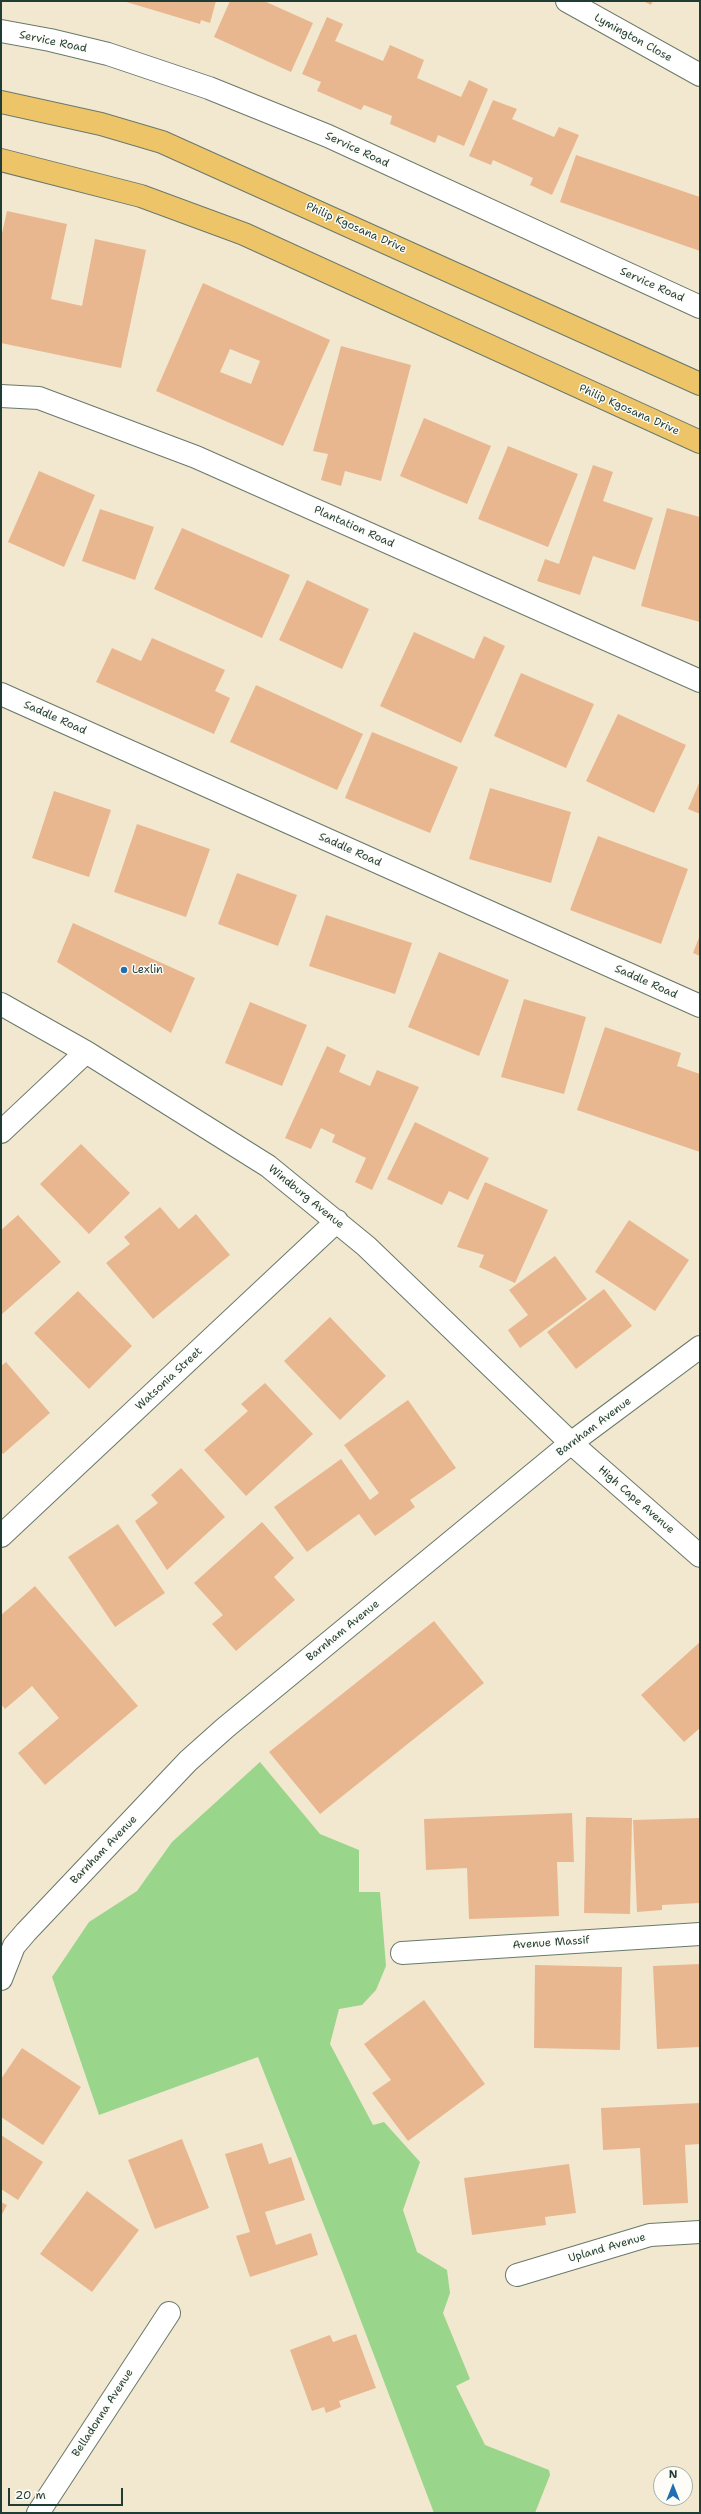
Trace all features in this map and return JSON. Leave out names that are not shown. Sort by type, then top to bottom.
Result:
[{"type":"main road","name":"Philip Kgosana Drive","points":[[1,102],[101,124],[162,142],[700,384]]},
{"type":"main road","name":"Philip Kgosana Drive","points":[[1,160],[141,196],[244,234],[700,442]]},
{"type":"street","name":"Lymington Close","points":[[567,1],[700,75]]},
{"type":"street","name":"Service Road","points":[[1,31],[50,40],[108,54],[209,88],[328,136],[700,307]]},
{"type":"street","name":"Plantation Road","points":[[1,396],[39,398],[196,457],[700,681]]},
{"type":"street","name":"Saddle Road","points":[[1,694],[700,1006]]},
{"type":"street","name":"Windburg Avenue","points":[[1,1004],[86,1052],[268,1166],[337,1221],[571,1443]]},
{"type":"street","points":[[1,1132],[86,1052]]},
{"type":"street","name":"Watsonia Street","points":[[1,1536],[337,1221]]},
{"type":"street","name":"Barnham Avenue","points":[[7,1944],[188,1761],[220,1733],[571,1443],[700,1348]]},
{"type":"street","name":"High Cape Avenue","points":[[571,1443],[700,1556]]},
{"type":"street","name":"Avenue Massif","points":[[402,1953],[700,1934]]},
{"type":"street","points":[[1,1979],[7,1944]]},
{"type":"street","name":"Upland Avenue","points":[[517,2275],[650,2235],[700,2232]]},
{"type":"street","name":"Belladonna Avenue","points":[[38,2513],[169,2313]]},
{"type":"green space","points":[[260,1762],[320,1834],[359,1850],[359,1892],[380,1892],[386,1966],[376,1990],[362,2005],[339,2009],[330,2044],[373,2125],[384,2122],[420,2162],[403,2210],[417,2252],[447,2270],[450,2293],[443,2313],[470,2379],[456,2386],[485,2445],[549,2470],[550,2475],[535,2513],[434,2513],[345,2279],[258,2057],[99,2115],[52,1977],[89,1922],[137,1891],[172,1842]]},
{"type":"building","points":[[123,1],[216,1],[210,23],[201,20],[200,24]]},
{"type":"building","points":[[230,1],[264,1],[313,23],[291,72],[214,37]]},
{"type":"building","points":[[643,1],[653,1],[651,5]]},
{"type":"building","points":[[327,17],[343,24],[335,41],[383,61],[390,45],[424,60],[417,78],[461,97],[469,80],[488,89],[464,146],[438,135],[435,143],[390,124],[392,116],[364,105],[361,110],[317,91],[321,82],[302,74]]},
{"type":"building","points":[[493,100],[517,109],[512,119],[554,137],[559,127],[579,135],[552,195],[530,185],[533,178],[493,160],[491,165],[469,156]]},
{"type":"building","points":[[576,155],[700,197],[700,251],[560,202]]},
{"type":"building","points":[[7,211],[67,224],[51,299],[82,306],[95,239],[146,250],[121,368],[1,343],[1,238]]},
{"type":"building","points":[[203,283],[330,340],[283,446],[156,391]],"holes":[[[230,349],[260,361],[251,384],[220,372]]]},
{"type":"building","points":[[341,346],[411,365],[381,481],[345,471],[341,486],[321,480],[328,454],[313,451]]},
{"type":"building","points":[[424,418],[491,446],[467,504],[400,476]]},
{"type":"building","points":[[508,446],[578,474],[548,547],[478,519]]},
{"type":"building","points":[[593,465],[613,472],[603,501],[653,518],[635,570],[593,556],[580,595],[537,581],[545,559],[559,564]]},
{"type":"building","points":[[39,471],[95,495],[64,567],[8,542]]},
{"type":"building","points":[[667,508],[700,517],[700,622],[641,606]]},
{"type":"building","points":[[100,509],[154,527],[135,580],[82,561]]},
{"type":"building","points":[[182,528],[290,575],[262,638],[154,589]]},
{"type":"building","points":[[307,580],[369,609],[342,669],[279,640]]},
{"type":"building","points":[[414,632],[474,659],[484,636],[505,646],[461,743],[380,706]]},
{"type":"building","points":[[152,638],[225,670],[215,691],[230,698],[214,734],[96,682],[112,648],[141,661]]},
{"type":"building","points":[[521,673],[594,704],[566,768],[494,736]]},
{"type":"building","points":[[256,685],[363,734],[337,790],[230,742]]},
{"type":"building","points":[[618,714],[686,745],[654,813],[586,781]]},
{"type":"building","points":[[372,732],[458,767],[430,833],[345,798]]},
{"type":"building","points":[[700,781],[700,814],[688,809]]},
{"type":"building","points":[[490,788],[571,812],[551,883],[469,859]]},
{"type":"building","points":[[54,791],[111,810],[89,877],[32,858]]},
{"type":"building","points":[[137,824],[210,849],[186,917],[114,892]]},
{"type":"building","points":[[598,836],[688,869],[661,944],[570,910]]},
{"type":"building","points":[[237,873],[297,895],[278,946],[218,924]]},
{"type":"building","points":[[326,915],[412,943],[395,994],[309,966]]},
{"type":"building","name":"Lexlin","points":[[73,923],[195,978],[171,1033],[57,962]]},
{"type":"building","points":[[700,935],[700,956],[693,953]]},
{"type":"building","points":[[439,952],[509,980],[479,1056],[408,1027]]},
{"type":"building","points":[[524,999],[586,1017],[564,1094],[501,1077]]},
{"type":"building","points":[[250,1002],[307,1025],[282,1086],[225,1063]]},
{"type":"building","points":[[605,1027],[681,1053],[677,1066],[700,1074],[700,1152],[577,1110]]},
{"type":"building","points":[[327,1046],[346,1055],[339,1072],[370,1086],[377,1070],[419,1087],[372,1190],[355,1182],[366,1158],[332,1142],[335,1135],[321,1128],[311,1149],[285,1138]]},
{"type":"building","points":[[415,1122],[489,1158],[468,1200],[449,1191],[442,1205],[387,1179]]},
{"type":"building","points":[[81,1144],[130,1193],[89,1234],[40,1184]]},
{"type":"building","points":[[485,1182],[548,1210],[515,1283],[479,1267],[484,1255],[457,1247]]},
{"type":"building","points":[[160,1207],[179,1229],[196,1214],[230,1255],[153,1319],[106,1263],[130,1244],[124,1237]]},
{"type":"building","points":[[18,1215],[61,1262],[1,1315],[1,1230]]},
{"type":"building","points":[[629,1220],[689,1260],[655,1311],[595,1272]]},
{"type":"building","points":[[555,1256],[587,1299],[520,1348],[508,1330],[528,1315],[509,1290]]},
{"type":"building","points":[[604,1289],[632,1326],[576,1369],[547,1332]]},
{"type":"building","points":[[78,1291],[132,1346],[89,1389],[34,1333]]},
{"type":"building","points":[[330,1317],[386,1376],[340,1420],[284,1361]]},
{"type":"building","points":[[6,1362],[50,1413],[3,1454],[1,1451],[1,1366]]},
{"type":"building","points":[[265,1383],[313,1434],[246,1496],[204,1450],[248,1411],[241,1404]]},
{"type":"building","points":[[408,1400],[456,1468],[410,1500],[415,1507],[375,1536],[359,1514],[307,1552],[274,1507],[341,1459],[370,1500],[379,1493],[344,1445]]},
{"type":"building","points":[[181,1468],[225,1517],[167,1570],[135,1521],[158,1503],[151,1495]]},
{"type":"building","points":[[262,1522],[294,1558],[274,1577],[295,1600],[236,1651],[212,1624],[223,1615],[194,1583]]},
{"type":"building","points":[[118,1524],[165,1593],[115,1627],[68,1557]]},
{"type":"building","points":[[35,1586],[138,1706],[45,1785],[18,1753],[59,1718],[32,1686],[5,1709],[1,1704],[1,1615]]},
{"type":"building","points":[[434,1621],[484,1683],[320,1814],[269,1752]]},
{"type":"building","points":[[700,1642],[700,1728],[684,1742],[641,1695]]},
{"type":"building","points":[[572,1813],[574,1862],[557,1862],[559,1916],[469,1919],[467,1868],[426,1870],[424,1819]]},
{"type":"building","points":[[586,1817],[632,1818],[630,1914],[584,1913]]},
{"type":"building","points":[[700,1818],[700,1903],[662,1905],[662,1910],[637,1912],[633,1820]]},
{"type":"building","points":[[700,1964],[700,2047],[657,2049],[653,1966]]},
{"type":"building","points":[[535,1965],[622,1967],[620,2050],[534,2048]]},
{"type":"building","points":[[424,2000],[485,2084],[408,2141],[372,2093],[391,2080],[364,2044]]},
{"type":"building","points":[[22,2048],[81,2087],[43,2145],[1,2117],[1,2079]]},
{"type":"building","points":[[700,2103],[700,2144],[685,2145],[688,2203],[643,2205],[640,2148],[603,2150],[601,2108]]},
{"type":"building","points":[[1,2135],[43,2162],[18,2200],[1,2189]]},
{"type":"building","points":[[182,2139],[209,2208],[155,2229],[128,2160]]},
{"type":"building","points":[[262,2143],[269,2164],[291,2157],[305,2200],[265,2212],[276,2245],[311,2233],[318,2255],[250,2277],[236,2236],[250,2232],[225,2154]]},
{"type":"building","points":[[569,2164],[576,2213],[545,2217],[546,2225],[472,2235],[464,2178]]},
{"type":"building","points":[[87,2191],[139,2230],[92,2292],[40,2254]]},
{"type":"building","points":[[1,2202],[7,2205],[1,2216]]},
{"type":"building","points":[[356,2334],[376,2388],[339,2401],[341,2407],[326,2413],[324,2407],[312,2411],[290,2350],[330,2335],[333,2342]]},
{"type":"place","name":"Lexlin","points":[[124,970]]}]
